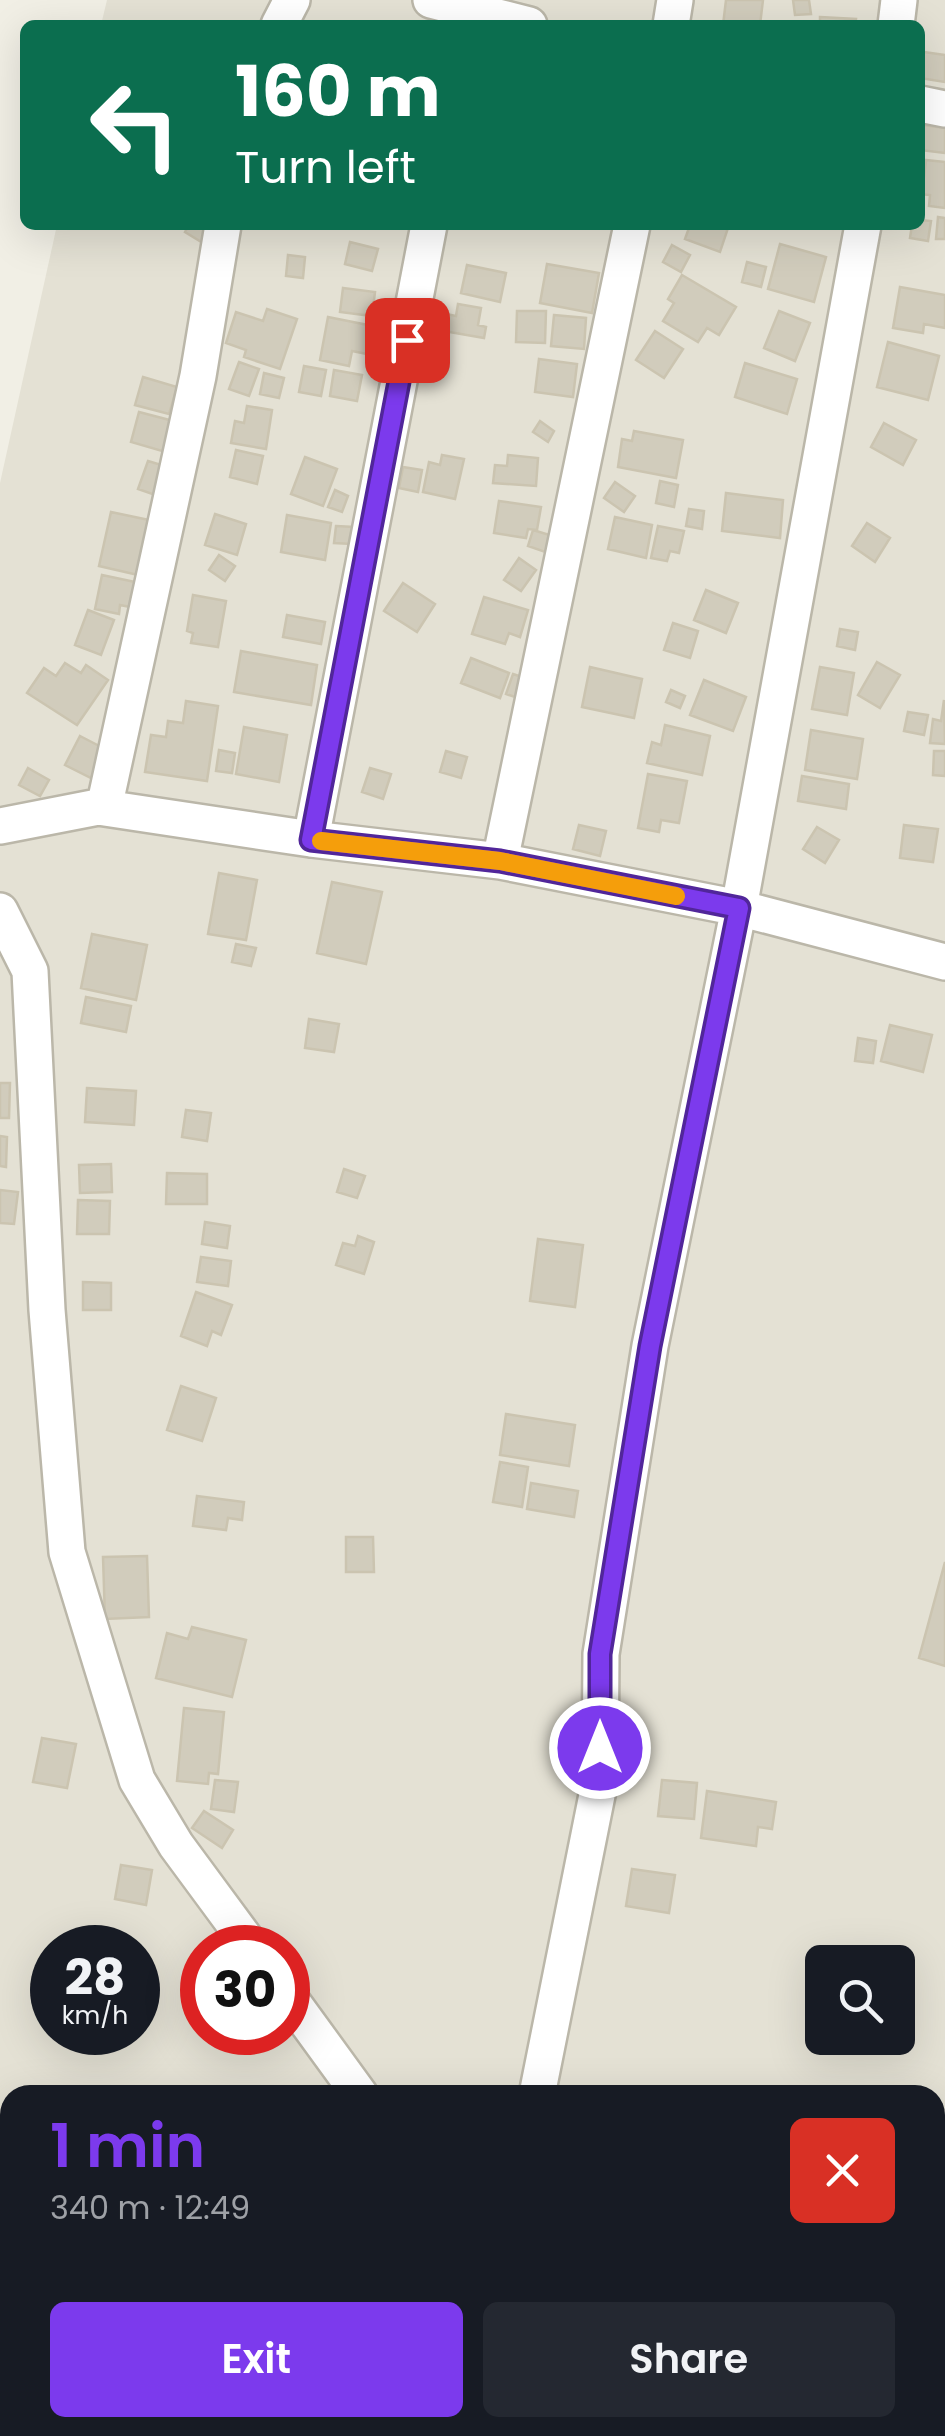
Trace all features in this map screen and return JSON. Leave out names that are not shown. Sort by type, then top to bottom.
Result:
[{"type":"street","points":[[430,0],[506,20]]},
{"type":"street","points":[[104,808],[198,376],[222,230]]},
{"type":"street","points":[[311,840],[428,230]]},
{"type":"street","points":[[500,861],[631,230]]},
{"type":"street","points":[[539,2085],[600,1780],[600,1654],[650,1346],[739,908],[862,230]]},
{"type":"street","points":[[0,826],[104,808],[311,840],[500,861],[739,908],[945,962]]},
{"type":"street","points":[[1,915],[30,971],[47,1310],[68,1552],[136,1780],[176,1845],[235,1925]]},
{"type":"street","points":[[310,2026],[353,2085]]},
{"type":"shaded area","points":[[107,0],[945,0],[945,2085],[0,2085],[0,483],[56,230],[925,230],[925,20],[102,20]]},
{"type":"building","points":[[726,0],[763,0],[761,20],[724,20]]},
{"type":"building","points":[[793,0],[809,0],[811,14],[795,15]]},
{"type":"building","points":[[820,17],[856,19],[856,20]]},
{"type":"building","points":[[925,52],[945,55],[945,82],[925,79]]},
{"type":"building","points":[[925,125],[945,128],[945,153],[925,151]]},
{"type":"building","points":[[926,160],[945,162],[945,208],[929,206]]},
{"type":"building","points":[[938,217],[945,218],[945,239],[936,239]]},
{"type":"building","points":[[925,220],[931,221],[928,241],[910,238],[911,230],[925,230]]},
{"type":"building","points":[[186,230],[211,230],[203,243]]},
{"type":"building","points":[[688,230],[727,230],[720,252],[685,239]]},
{"type":"building","points":[[350,242],[378,249],[372,271],[345,264]]},
{"type":"building","points":[[780,244],[826,257],[814,302],[768,289]]},
{"type":"building","points":[[672,245],[690,255],[681,272],[663,262]]},
{"type":"building","points":[[288,255],[305,257],[303,278],[286,276]]},
{"type":"building","points":[[747,262],[766,267],[761,287],[742,282]]},
{"type":"building","points":[[547,264],[599,273],[592,313],[540,303]]},
{"type":"building","points":[[467,265],[506,273],[500,302],[461,293]]},
{"type":"building","points":[[682,275],[736,307],[719,335],[707,328],[698,342],[663,321],[674,303],[668,299]]},
{"type":"building","points":[[900,287],[945,295],[945,328],[924,324],[923,333],[893,328]]},
{"type":"building","points":[[343,288],[375,292],[372,316],[340,312]]},
{"type":"building","points":[[458,304],[481,308],[478,325],[486,327],[484,338],[438,330],[441,313],[456,316]]},
{"type":"building","points":[[267,309],[297,319],[280,369],[244,357],[246,350],[226,343],[236,312],[263,321]]},
{"type":"building","points":[[517,311],[546,311],[545,343],[516,342]]},
{"type":"building","points":[[779,311],[810,323],[795,361],[764,348]]},
{"type":"building","points":[[554,315],[586,318],[584,349],[551,346]]},
{"type":"building","points":[[328,317],[383,328],[377,356],[352,351],[349,366],[320,360]]},
{"type":"building","points":[[655,331],[683,349],[664,378],[636,360]]},
{"type":"building","points":[[888,342],[939,356],[928,400],[877,387]]},
{"type":"building","points":[[539,359],[577,364],[573,397],[535,392]]},
{"type":"building","points":[[239,362],[259,369],[249,396],[229,389]]},
{"type":"building","points":[[745,363],[797,379],[787,414],[735,397]]},
{"type":"building","points":[[304,366],[326,370],[321,396],[299,392]]},
{"type":"building","points":[[334,370],[362,375],[357,401],[330,396]]},
{"type":"building","points":[[264,373],[284,378],[279,398],[260,394]]},
{"type":"building","points":[[143,377],[177,387],[169,414],[135,405]]},
{"type":"building","points":[[247,406],[272,410],[266,449],[231,443],[235,421],[244,423]]},
{"type":"building","points":[[139,412],[177,422],[169,453],[131,442]]},
{"type":"building","points":[[540,421],[554,431],[548,442],[533,432]]},
{"type":"building","points":[[884,423],[916,440],[903,465],[871,447]]},
{"type":"building","points":[[634,431],[683,440],[676,478],[618,467],[622,439],[632,441]]},
{"type":"building","points":[[236,450],[263,456],[257,484],[230,477]]},
{"type":"building","points":[[442,455],[464,459],[455,499],[423,492],[429,462],[440,465]]},
{"type":"building","points":[[508,455],[538,458],[536,486],[493,483],[495,465],[507,466]]},
{"type":"building","points":[[305,457],[337,469],[323,506],[291,494]]},
{"type":"building","points":[[148,461],[168,467],[158,496],[138,489]]},
{"type":"building","points":[[403,467],[422,470],[418,492],[399,488]]},
{"type":"building","points":[[660,481],[678,485],[674,507],[656,503]]},
{"type":"building","points":[[615,482],[635,496],[624,512],[604,498]]},
{"type":"building","points":[[335,490],[348,496],[342,512],[328,507]]},
{"type":"building","points":[[726,493],[783,500],[780,538],[722,531]]},
{"type":"building","points":[[499,501],[541,507],[537,530],[528,529],[526,538],[494,533]]},
{"type":"building","points":[[689,509],[704,511],[702,529],[686,526]]},
{"type":"building","points":[[111,512],[149,520],[138,575],[99,566]]},
{"type":"building","points":[[215,514],[246,524],[237,555],[205,545]]},
{"type":"building","points":[[287,515],[331,523],[325,560],[281,552]]},
{"type":"building","points":[[615,517],[652,525],[646,558],[608,549]]},
{"type":"building","points":[[867,523],[890,538],[875,562],[852,546]]},
{"type":"building","points":[[336,526],[354,527],[352,544],[334,543]]},
{"type":"building","points":[[658,526],[684,531],[679,553],[670,551],[667,561],[651,558]]},
{"type":"building","points":[[533,530],[553,536],[548,553],[528,546]]},
{"type":"building","points":[[219,555],[235,566],[225,581],[209,570]]},
{"type":"building","points":[[519,558],[536,570],[521,591],[504,580]]},
{"type":"building","points":[[102,575],[135,582],[130,607],[120,605],[119,614],[95,609]]},
{"type":"building","points":[[403,583],[435,604],[417,632],[384,611]]},
{"type":"building","points":[[706,590],[738,603],[726,633],[694,620]]},
{"type":"building","points":[[193,595],[226,601],[218,647],[191,643],[193,633],[187,631]]},
{"type":"building","points":[[484,597],[528,610],[520,637],[509,633],[505,644],[472,634]]},
{"type":"building","points":[[88,610],[114,620],[101,655],[75,645]]},
{"type":"building","points":[[287,615],[325,622],[321,644],[283,637]]},
{"type":"building","points":[[673,623],[698,631],[690,658],[664,650]]},
{"type":"building","points":[[840,629],[858,632],[855,650],[837,646]]},
{"type":"building","points":[[241,651],[317,665],[311,705],[234,692]]},
{"type":"building","points":[[471,658],[509,673],[500,698],[461,683]]},
{"type":"building","points":[[877,662],[900,675],[880,708],[858,695]]},
{"type":"building","points":[[65,663],[81,673],[86,665],[108,680],[77,725],[27,693],[44,668],[56,676]]},
{"type":"building","points":[[590,667],[642,679],[634,718],[582,707]]},
{"type":"building","points":[[820,667],[854,673],[847,715],[812,709]]},
{"type":"building","points":[[513,674],[528,679],[521,699],[506,694]]},
{"type":"building","points":[[704,680],[746,697],[733,731],[690,715]]},
{"type":"building","points":[[671,690],[685,696],[680,708],[666,702]]},
{"type":"building","points":[[944,700],[945,744],[930,743],[933,719],[941,721]]},
{"type":"building","points":[[186,701],[218,706],[207,781],[145,772],[151,735],[166,737],[168,721],[183,723]]},
{"type":"building","points":[[908,712],[928,715],[924,735],[904,731]]},
{"type":"building","points":[[665,725],[710,736],[702,775],[647,763],[652,742],[661,745]]},
{"type":"building","points":[[244,727],[287,735],[279,782],[236,774]]},
{"type":"building","points":[[811,730],[863,739],[857,779],[805,770]]},
{"type":"building","points":[[80,736],[105,749],[91,778],[65,765]]},
{"type":"building","points":[[219,750],[235,753],[232,773],[216,771]]},
{"type":"building","points":[[446,751],[467,757],[461,778],[440,772]]},
{"type":"building","points":[[934,751],[945,751],[945,776],[933,775]]},
{"type":"building","points":[[28,768],[49,780],[40,796],[19,785]]},
{"type":"building","points":[[370,768],[391,774],[383,799],[362,792]]},
{"type":"building","points":[[648,774],[687,781],[679,823],[661,820],[659,832],[638,828]]},
{"type":"building","points":[[802,776],[849,784],[846,809],[798,801]]},
{"type":"building","points":[[579,825],[606,831],[600,856],[573,849]]},
{"type":"building","points":[[904,825],[938,829],[933,862],[900,858]]},
{"type":"building","points":[[817,827],[839,840],[825,863],[803,849]]},
{"type":"building","points":[[219,873],[257,880],[246,940],[208,934]]},
{"type":"building","points":[[332,882],[382,892],[366,964],[317,953]]},
{"type":"building","points":[[92,934],[147,945],[136,1000],[81,988]]},
{"type":"building","points":[[236,944],[256,948],[251,966],[232,962]]},
{"type":"building","points":[[86,997],[131,1006],[126,1032],[81,1023]]},
{"type":"building","points":[[309,1019],[339,1024],[334,1052],[305,1048]]},
{"type":"building","points":[[890,1025],[932,1035],[923,1072],[881,1061]]},
{"type":"building","points":[[858,1038],[876,1041],[873,1063],[855,1061]]},
{"type":"building","points":[[0,1083],[10,1083],[9,1118],[0,1118]]},
{"type":"building","points":[[87,1088],[136,1091],[134,1125],[85,1122]]},
{"type":"building","points":[[186,1110],[211,1113],[207,1141],[182,1137]]},
{"type":"building","points":[[0,1136],[7,1137],[6,1167],[0,1166]]},
{"type":"building","points":[[111,1164],[112,1192],[80,1193],[79,1165]]},
{"type":"building","points":[[344,1169],[365,1176],[357,1198],[337,1192]]},
{"type":"building","points":[[167,1173],[207,1174],[207,1204],[166,1204]]},
{"type":"building","points":[[0,1190],[18,1192],[14,1224],[0,1223]]},
{"type":"building","points":[[78,1200],[110,1201],[109,1234],[77,1234]]},
{"type":"building","points":[[205,1222],[230,1226],[227,1248],[202,1244]]},
{"type":"building","points":[[358,1236],[374,1242],[364,1274],[336,1265],[343,1243],[355,1246]]},
{"type":"building","points":[[538,1239],[583,1245],[575,1307],[530,1301]]},
{"type":"building","points":[[201,1257],[231,1261],[228,1286],[197,1282]]},
{"type":"building","points":[[83,1282],[111,1283],[111,1310],[83,1310]]},
{"type":"building","points":[[196,1292],[232,1305],[221,1335],[212,1331],[207,1346],[181,1336]]},
{"type":"building","points":[[181,1386],[216,1398],[202,1441],[167,1430]]},
{"type":"building","points":[[506,1414],[575,1425],[569,1466],[500,1455]]},
{"type":"building","points":[[500,1462],[528,1467],[522,1507],[493,1502]]},
{"type":"building","points":[[531,1483],[578,1491],[574,1517],[527,1509]]},
{"type":"building","points":[[197,1496],[244,1502],[242,1520],[228,1518],[226,1530],[193,1526]]},
{"type":"building","points":[[346,1537],[373,1537],[374,1572],[346,1572]]},
{"type":"building","points":[[147,1556],[149,1617],[105,1619],[103,1557]]},
{"type":"building","points":[[945,1562],[945,1666],[919,1658]]},
{"type":"building","points":[[192,1627],[246,1640],[232,1697],[156,1678],[167,1633],[188,1639]]},
{"type":"building","points":[[184,1708],[224,1712],[218,1774],[209,1773],[208,1784],[177,1781]]},
{"type":"building","points":[[42,1738],[76,1744],[67,1788],[33,1782]]},
{"type":"building","points":[[215,1780],[238,1782],[234,1812],[211,1809]]},
{"type":"building","points":[[662,1780],[697,1783],[694,1819],[658,1816]]},
{"type":"building","points":[[707,1791],[776,1802],[772,1829],[758,1827],[756,1846],[701,1838]]},
{"type":"building","points":[[204,1811],[233,1830],[222,1848],[192,1828]]},
{"type":"building","points":[[121,1865],[152,1870],[146,1905],[115,1899]]},
{"type":"building","points":[[632,1869],[675,1875],[669,1913],[626,1906]]},
{"type":"slow traffic","points":[[321,841],[500,861],[676,896]]},
{"type":"route","points":[[407,340],[311,840],[500,861],[739,908],[650,1346],[600,1654],[600,1748]]}]
